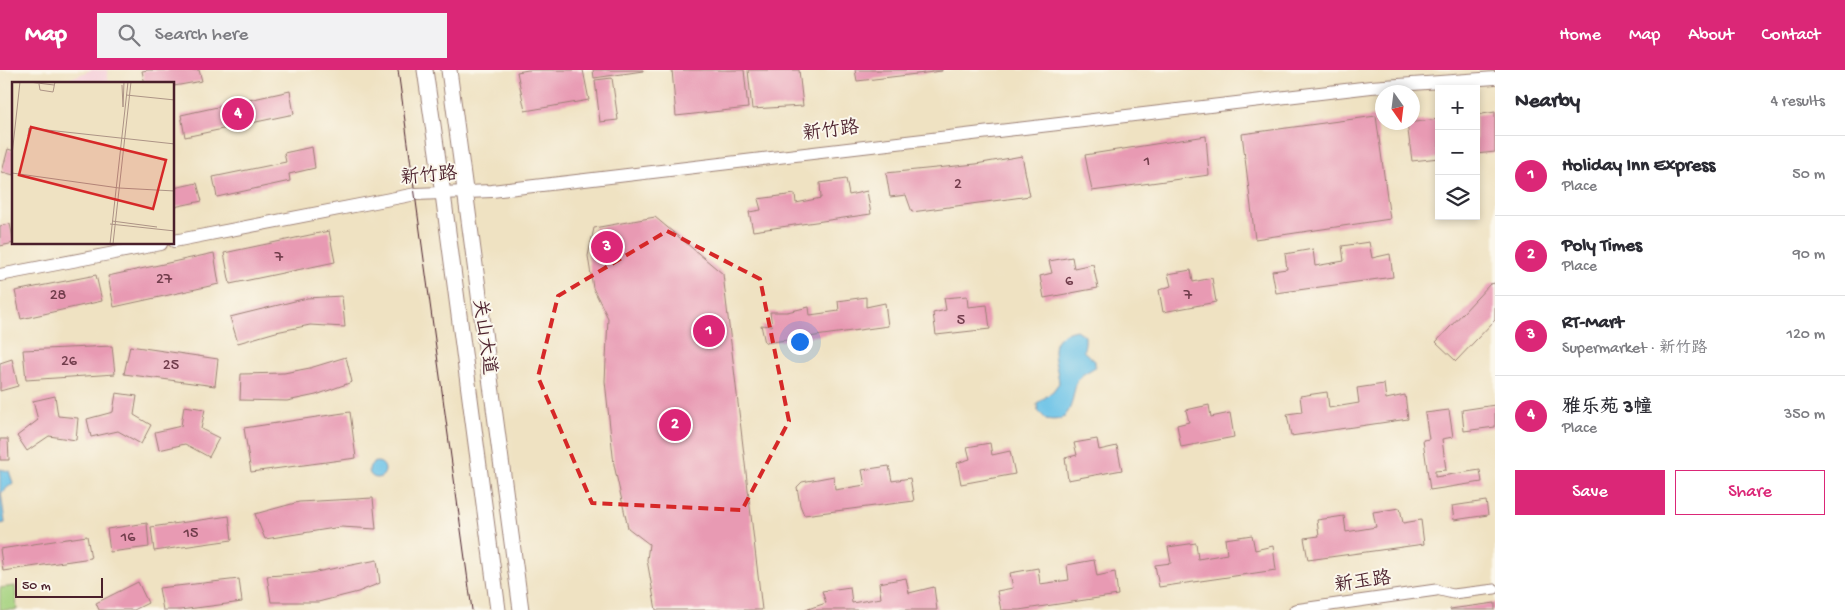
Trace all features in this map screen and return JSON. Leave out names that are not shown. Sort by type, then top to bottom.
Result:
[{"type":"main road","name":"关山大道","points":[[425,70],[444,194],[498,610]]},
{"type":"main road","name":"关山大道","points":[[448,70],[521,610]]},
{"type":"main road","name":"新竹路","points":[[175,241],[412,195],[502,190],[1372,86],[1495,78]]},
{"type":"main road","points":[[0,275],[155,245]]},
{"type":"street","points":[[1436,590],[1453,594],[1495,589]]},
{"type":"street","name":"新玉路","points":[[1295,610],[1436,590]]},
{"type":"highlighted area","points":[[667,231],[760,279],[789,421],[742,510],[592,503],[538,377],[558,296]]},
{"type":"shaded area","points":[[91,70],[107,70],[109,82],[62,82]]},
{"type":"green space","points":[[15,586],[17,610],[0,610],[0,588]]},
{"type":"water","points":[[1076,330],[1085,336],[1084,350],[1095,361],[1095,367],[1082,375],[1076,383],[1068,412],[1056,420],[1046,419],[1038,411],[1037,404],[1053,391],[1059,383],[1054,350],[1055,344],[1065,333]]},
{"type":"water","points":[[377,462],[383,464],[385,470],[383,476],[377,478],[371,476],[369,470],[371,464]]},
{"type":"water","points":[[0,469],[9,471],[13,483],[1,493],[5,523],[0,524]]},
{"type":"building","points":[[199,70],[202,81],[175,86],[175,82],[145,82],[142,71]]},
{"type":"building","points":[[528,70],[583,70],[589,100],[525,111],[517,72]]},
{"type":"building","points":[[593,70],[643,70],[643,71],[594,78]]},
{"type":"building","points":[[672,70],[744,70],[748,108],[676,116]]},
{"type":"building","points":[[748,70],[799,70],[803,106],[752,109]]},
{"type":"building","points":[[855,70],[942,70],[942,71],[857,81]]},
{"type":"building","points":[[612,78],[618,120],[600,122],[595,80]]},
{"type":"building","points":[[290,91],[294,114],[185,137],[181,115]]},
{"type":"building","points":[[1495,112],[1495,152],[1480,154],[1480,114]]},
{"type":"building","points":[[1375,116],[1375,130],[1378,130],[1390,219],[1255,239],[1242,134]]},
{"type":"building","points":[[1435,120],[1435,158],[1412,161],[1408,130],[1420,130],[1420,121]]},
{"type":"building","points":[[1206,136],[1209,175],[1092,191],[1085,155]]},
{"type":"building","points":[[312,147],[315,168],[289,174],[290,181],[217,197],[213,177],[286,162],[284,153]]},
{"type":"building","points":[[8,149],[12,150],[12,174],[2,172]]},
{"type":"building","points":[[1022,156],[1030,196],[912,212],[906,195],[890,197],[886,173],[976,164]]},
{"type":"building","points":[[846,179],[849,195],[867,191],[871,214],[753,231],[749,212],[761,210],[758,199],[795,194],[796,203],[821,198],[820,183]]},
{"type":"building","points":[[197,183],[202,201],[175,207],[175,188]]},
{"type":"building","points":[[655,217],[723,274],[762,610],[656,610],[647,560],[649,544],[628,528],[614,465],[605,381],[608,318],[593,288],[588,256],[594,228]]},
{"type":"building","points":[[10,224],[12,243],[0,246],[0,226]]},
{"type":"building","points":[[329,231],[335,262],[230,284],[224,253]]},
{"type":"building","points":[[1369,242],[1372,258],[1390,254],[1393,277],[1276,293],[1272,271],[1287,269],[1285,254],[1313,249],[1315,266],[1344,261],[1342,246]]},
{"type":"building","points":[[214,253],[219,284],[114,307],[108,276]]},
{"type":"building","points":[[1072,257],[1074,268],[1093,264],[1098,288],[1044,298],[1040,276],[1052,273],[1049,261]]},
{"type":"building","points":[[1191,270],[1193,282],[1212,278],[1216,302],[1163,312],[1159,290],[1171,286],[1168,274]]},
{"type":"building","points":[[96,275],[102,301],[21,319],[15,291]]},
{"type":"building","points":[[1495,283],[1495,320],[1456,361],[1436,342],[1490,284]]},
{"type":"building","points":[[342,296],[345,327],[310,325],[238,343],[230,317],[307,298]]},
{"type":"building","points":[[967,296],[968,307],[987,305],[990,329],[936,335],[933,313],[946,310],[944,298]]},
{"type":"building","points":[[866,297],[866,307],[885,303],[888,326],[765,343],[761,325],[772,326],[770,312],[787,312],[809,307],[810,315],[839,311],[838,301]]},
{"type":"building","points":[[112,346],[115,374],[26,380],[23,350]]},
{"type":"building","points":[[130,346],[218,359],[215,386],[124,374]]},
{"type":"building","points":[[346,357],[352,382],[316,395],[287,401],[240,400],[241,374],[284,373],[310,368]]},
{"type":"building","points":[[12,359],[18,386],[0,391],[0,363]]},
{"type":"building","points":[[1384,384],[1386,399],[1405,395],[1408,419],[1291,436],[1287,414],[1302,412],[1300,396],[1327,392],[1329,408],[1359,403],[1357,388]]},
{"type":"building","points":[[116,393],[137,396],[134,415],[151,425],[141,444],[118,431],[91,437],[87,419],[113,412]]},
{"type":"building","points":[[55,396],[58,416],[78,418],[76,440],[49,436],[27,451],[17,436],[38,420],[33,401]]},
{"type":"building","points":[[1209,405],[1211,417],[1230,413],[1234,437],[1181,447],[1177,425],[1189,422],[1186,410]]},
{"type":"building","points":[[1495,405],[1495,427],[1464,431],[1462,410]]},
{"type":"building","points":[[184,406],[205,409],[201,429],[219,438],[209,457],[185,444],[159,450],[155,432],[181,426]]},
{"type":"building","points":[[1449,410],[1453,437],[1442,439],[1446,470],[1435,471],[1435,477],[1480,470],[1482,482],[1430,490],[1423,440],[1429,439],[1425,413]]},
{"type":"building","points":[[350,412],[356,458],[251,472],[244,428]]},
{"type":"building","points":[[0,439],[8,439],[9,460],[0,460]]},
{"type":"building","points":[[1097,439],[1099,450],[1117,446],[1122,470],[1068,480],[1065,458],[1077,455],[1074,443]]},
{"type":"building","points":[[990,443],[992,455],[1010,451],[1015,474],[961,484],[957,463],[970,459],[967,447]]},
{"type":"building","points":[[889,466],[892,481],[910,478],[914,501],[804,515],[797,487],[802,482],[834,476],[835,490],[865,485],[862,470]]},
{"type":"building","points":[[373,498],[376,529],[341,527],[265,539],[255,514],[299,502]]},
{"type":"building","points":[[1486,501],[1488,515],[1454,520],[1452,506]]},
{"type":"building","points":[[1400,508],[1403,523],[1421,520],[1424,544],[1308,560],[1304,538],[1319,536],[1317,520],[1344,516],[1346,532],[1376,527],[1373,512]]},
{"type":"building","points":[[229,516],[232,540],[154,551],[151,527]]},
{"type":"building","points":[[147,523],[149,547],[110,552],[107,529]]},
{"type":"building","points":[[1252,535],[1255,550],[1273,546],[1276,570],[1159,587],[1155,565],[1171,563],[1168,547],[1196,543],[1198,559],[1227,554],[1225,539]]},
{"type":"building","points":[[87,536],[91,558],[3,571],[0,549]]},
{"type":"building","points":[[377,560],[380,583],[358,592],[318,602],[271,602],[267,576],[311,573]]},
{"type":"building","points":[[1094,560],[1097,576],[1115,572],[1118,595],[1019,610],[1001,610],[997,591],[1013,588],[1010,573],[1038,568],[1040,584],[1069,580],[1067,565]]},
{"type":"building","points":[[906,578],[909,593],[934,587],[937,610],[805,610],[826,603],[822,591],[850,587],[852,603],[881,598],[879,583]]},
{"type":"building","points":[[239,579],[242,602],[180,610],[163,610],[159,588]]},
{"type":"building","points":[[138,582],[148,603],[134,610],[99,610],[96,603]]},
{"type":"building","points":[[1495,603],[1495,610],[1450,610],[1450,609]]},
{"type":"tram line","points":[[398,70],[472,610]]},
{"type":"place","name":"雅乐苑 3幢","points":[[238,114]]},
{"type":"place","name":"RT-Mart","points":[[607,247]]},
{"type":"place","name":"Holiday Inn Express","points":[[709,331]]},
{"type":"place","name":"Poly Times","points":[[675,425]]}]
